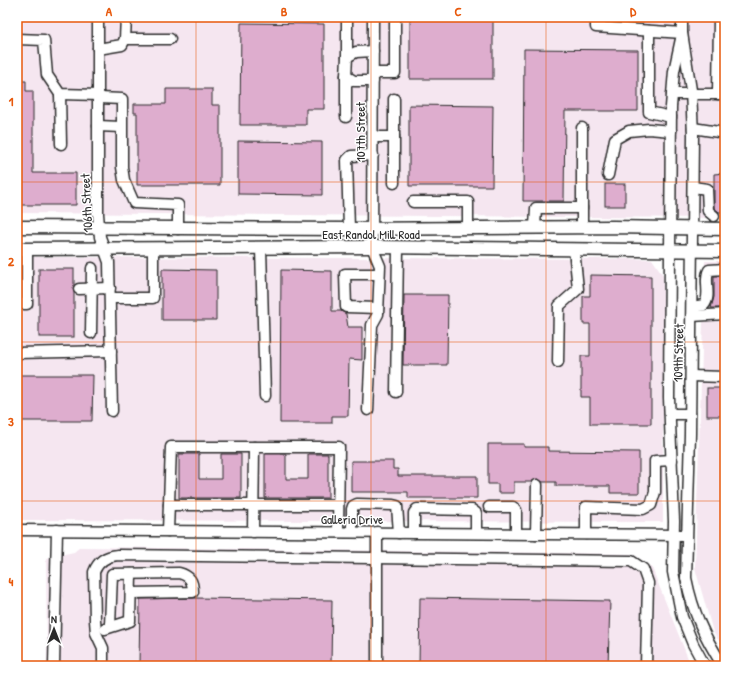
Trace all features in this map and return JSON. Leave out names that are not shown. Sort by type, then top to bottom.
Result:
[{"type":"main road","name":"East Randol Mill Road","points":[[17,227],[178,229],[613,227],[725,229]]},
{"type":"main road","points":[[613,227],[614,248]]},
{"type":"main road","name":"East Randol Mill Road","points":[[22,249],[105,250],[372,247],[614,248],[725,251]]},
{"type":"street","name":"106th Street","points":[[98,17],[98,214],[100,237],[109,262],[112,411]]},
{"type":"street","points":[[98,49],[122,45],[125,39],[126,17]]},
{"type":"street","points":[[346,117],[347,17]]},
{"type":"street","name":"107th Street","points":[[372,247],[373,17]]},
{"type":"street","points":[[346,76],[354,81],[395,73],[395,17]]},
{"type":"street","points":[[596,17],[596,27],[682,33]]},
{"type":"street","name":"109th Street","points":[[682,17],[682,33],[691,94],[693,128],[694,229],[692,250],[691,376],[686,578],[690,601],[707,641],[723,666]]},
{"type":"street","points":[[672,94],[722,94],[719,17]]},
{"type":"street","points":[[649,31],[649,112],[671,117]]},
{"type":"street","name":"109th Street","points":[[682,33],[674,71],[671,117],[670,414],[674,572],[682,617],[693,644],[705,666]]},
{"type":"street","points":[[17,39],[44,40],[47,75],[60,94],[61,144]]},
{"type":"street","points":[[125,39],[170,39]]},
{"type":"street","points":[[346,57],[356,52],[373,51]]},
{"type":"street","points":[[60,94],[122,99],[121,127],[124,180],[134,203],[178,205],[178,229]]},
{"type":"street","points":[[394,99],[394,183]]},
{"type":"street","points":[[98,126],[121,127]]},
{"type":"street","points":[[582,128],[582,227]]},
{"type":"street","points":[[693,128],[725,133]]},
{"type":"street","points":[[608,174],[615,139],[629,131],[649,129],[671,131]]},
{"type":"street","points":[[373,137],[394,137]]},
{"type":"street","points":[[349,229],[347,160],[351,156],[373,155]]},
{"type":"street","points":[[693,187],[707,189],[709,193],[708,211],[714,216]]},
{"type":"street","points":[[413,202],[468,202],[468,228]]},
{"type":"street","points":[[535,227],[536,208],[582,208]]},
{"type":"street","points":[[368,410],[372,326],[378,314],[380,266],[372,247]]},
{"type":"street","points":[[260,248],[265,396]]},
{"type":"street","points":[[396,392],[398,248]]},
{"type":"street","points":[[17,304],[27,304],[22,266],[22,249]]},
{"type":"street","points":[[79,289],[92,288],[110,293],[153,298],[153,249]]},
{"type":"street","points":[[558,362],[559,306],[578,288],[574,249]]},
{"type":"street","points":[[91,333],[92,268]]},
{"type":"street","points":[[692,311],[704,305],[707,301],[707,275],[709,270],[725,269]]},
{"type":"street","points":[[378,308],[346,307],[345,274],[379,274]]},
{"type":"street","points":[[692,311],[725,314]]},
{"type":"street","points":[[17,353],[111,351]]},
{"type":"street","points":[[691,376],[725,377]]},
{"type":"street","points":[[670,414],[690,414]]},
{"type":"street","points":[[168,531],[170,447],[339,447],[338,532]]},
{"type":"street","points":[[253,532],[254,447]]},
{"type":"street","points":[[586,534],[586,507],[643,509],[651,505],[655,492],[655,461],[672,460]]},
{"type":"street","points":[[536,486],[536,534]]},
{"type":"street","points":[[352,532],[352,510],[353,506],[357,504],[397,506],[399,533]]},
{"type":"street","points":[[169,505],[338,505]]},
{"type":"street","points":[[489,507],[513,507],[516,510],[516,533]]},
{"type":"street","points":[[414,533],[414,513],[417,509],[472,510],[476,513],[476,533]]},
{"type":"street","name":"Galleria Drive","points":[[17,530],[686,535]]},
{"type":"street","points":[[54,666],[57,530]]},
{"type":"street","points":[[377,532],[377,666]]},
{"type":"street","points":[[103,666],[103,648],[96,632],[94,572],[100,561],[111,555],[631,561],[643,569],[648,583],[646,666]]},
{"type":"street","points":[[110,626],[112,574],[184,575],[192,580],[194,592],[131,593]]},
{"type":"street","points":[[96,632],[110,626],[130,621],[131,574]]},
{"type":"shaded area","points":[[17,17],[725,17],[725,218],[17,213]]},
{"type":"shaded area","points":[[17,257],[652,259],[663,275],[663,522],[17,520]]},
{"type":"shaded area","points":[[705,261],[725,261],[725,650],[713,632],[695,568]]},
{"type":"shaded area","points":[[80,547],[633,554],[652,568],[691,666],[47,666],[46,558],[74,552]]},
{"type":"building","points":[[410,19],[493,19],[493,79],[410,79]]},
{"type":"building","points":[[241,23],[324,24],[324,109],[306,109],[306,125],[240,125]]},
{"type":"building","points":[[524,49],[638,50],[638,111],[565,111],[564,201],[523,201]]},
{"type":"building","points":[[17,81],[26,81],[26,91],[33,91],[33,173],[76,173],[76,205],[17,205]]},
{"type":"building","points":[[166,89],[212,89],[212,105],[220,105],[220,185],[137,185],[137,113],[134,113],[134,104],[166,104]]},
{"type":"building","points":[[409,105],[493,106],[492,186],[409,186]]},
{"type":"building","points":[[238,141],[322,142],[322,195],[238,194]]},
{"type":"building","points":[[725,173],[725,212],[719,212],[714,208],[714,174]]},
{"type":"building","points":[[605,184],[625,184],[625,206],[605,206]]},
{"type":"building","points":[[39,269],[74,269],[74,337],[39,337]]},
{"type":"building","points":[[162,269],[216,270],[216,320],[162,320]]},
{"type":"building","points":[[281,270],[332,271],[332,311],[341,311],[346,314],[348,327],[362,327],[362,360],[349,359],[348,416],[332,416],[332,423],[280,423]]},
{"type":"building","points":[[590,275],[651,276],[651,424],[590,424],[590,397],[581,397],[581,356],[590,356],[590,324],[583,324],[583,296],[590,296]]},
{"type":"building","points":[[714,276],[725,276],[725,308],[711,308],[714,297]]},
{"type":"building","points":[[404,295],[448,295],[447,365],[403,365]]},
{"type":"building","points":[[17,375],[93,375],[92,421],[17,421]]},
{"type":"building","points":[[707,388],[725,388],[725,416],[707,416]]},
{"type":"building","points":[[488,444],[524,444],[524,447],[548,447],[548,451],[639,452],[639,493],[610,493],[610,486],[556,486],[556,482],[543,482],[537,479],[531,482],[514,482],[514,493],[498,493],[498,484],[488,484]]},
{"type":"building","points":[[179,454],[199,454],[199,479],[221,479],[221,454],[241,454],[241,498],[179,498]]},
{"type":"building","points":[[265,454],[286,454],[286,479],[308,479],[308,454],[328,454],[328,498],[265,498]]},
{"type":"building","points":[[351,461],[393,461],[393,469],[398,469],[398,476],[477,476],[477,498],[408,498],[408,492],[351,492]]},
{"type":"building","points":[[195,598],[332,600],[331,666],[139,666],[140,599]]},
{"type":"building","points":[[420,598],[610,601],[608,666],[419,666]]}]
